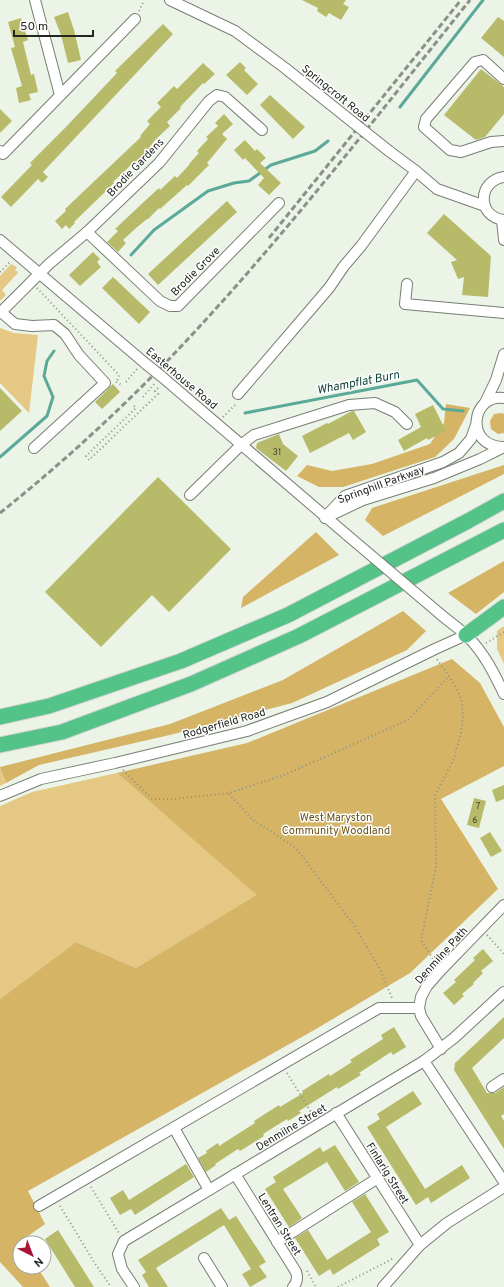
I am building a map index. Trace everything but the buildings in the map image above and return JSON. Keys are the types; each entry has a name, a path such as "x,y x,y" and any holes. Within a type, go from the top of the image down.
{"highway":[{"path":"0,716 49,706 181,661 281,618 504,501"},
{"path":"0,745 62,732 191,684 299,636 504,530"},
{"path":"466,635 504,607"}],"street":[{"path":"35,0 60,95"},
{"name":"Springcroft Road","path":"170,0 235,31 285,68 437,189 485,206"},
{"path":"0,151 3,154 135,19"},
{"path":"504,79 482,60 475,62 426,119 424,126 450,150 461,152 491,142 504,141"},
{"name":"Brodie Gardens","path":"0,313 40,273 87,232 159,163 210,101 217,95 225,96 262,130"},
{"path":"238,394 329,288 416,171"},
{"path":"504,177 492,181 487,186 483,199 485,206 492,216 503,220 504,240"},
{"name":"Brodie Grove","path":"87,232 160,301 170,306 178,306 279,203"},
{"name":"Easterhouse Road","path":"0,240 242,444 325,518 466,635"},
{"path":"407,284 405,304 504,314"},
{"path":"0,313 15,324 32,326 54,325 65,334 79,355 105,383 34,448"},
{"name":"Springhill Parkway","path":"325,518 345,496 443,462 458,453 472,439 478,413 486,403 496,380 504,354"},
{"path":"486,403 493,399 504,398"},
{"path":"190,495 242,444 254,435 349,405 375,403 395,412 407,424"},
{"name":"Springhill Parkway","path":"476,425 478,433 486,442 496,447 504,447"},
{"name":"Springhill Parkway","path":"325,518 363,500 447,472 480,459 504,447"},
{"path":"466,635 478,648 490,666 504,694"},
{"name":"Rodgerfield Road","path":"0,796 41,779 115,763 247,731 326,702 466,635"},
{"name":"Denmilne Path","path":"419,1008 421,997 427,986 504,905"},
{"name":"Denmilne Street","path":"134,1287 122,1269 118,1254 124,1241 424,1061 454,1038 504,992"},
{"path":"40,1206 379,1008 419,1008 421,1016 441,1049"},
{"path":"424,1061 504,1182"},
{"path":"492,1087 504,1079"},
{"name":"Finlarig Street","path":"336,1113 420,1245"},
{"path":"174,1128 209,1190"},
{"name":"Lentran Street","path":"235,1174 296,1272 298,1277 296,1285 293,1287"},
{"path":"277,1242 378,1178"},
{"path":"383,1287 420,1245 447,1223 504,1187"},
{"path":"204,1258 222,1287"}],"path":[{"path":"0,272 18,255"},
{"path":"30,283 37,288 119,375 117,382"},
{"path":"126,382 145,363"},
{"path":"144,397 163,378"},
{"path":"134,406 136,408 86,456 89,460 158,394 155,391 163,378"},
{"path":"478,648 504,632"},
{"path":"431,651 450,676 458,691 462,703 463,717 461,734 454,759 435,795 436,867 421,940 441,970"},
{"path":"115,763 152,799 174,799 229,793 284,775 408,720 450,676"},
{"path":"229,793 252,819 296,848 353,924 380,968 396,1008"},
{"path":"481,928 504,954"},
{"path":"282,1065 318,1124"},
{"path":"96,1196 118,1232"},
{"path":"65,1215 94,1262 112,1287"},
{"path":"338,1287 400,1256"},
{"path":"304,1268 316,1287"}],"shaded area":[{"path":"11,264 17,267 15,270 18,272 2,290 6,295 0,301 0,276"},
{"path":"0,328 14,333 38,335 29,413 0,383"},
{"path":"504,626 504,664 497,649 497,631"},
{"path":"0,767 6,783 0,786"},
{"path":"117,773 258,895 136,968 76,942 0,999 0,806 32,792"}],"green space":[{"path":"446,404 470,408 454,439 435,457 343,487 319,487 297,476 307,465 332,471 372,464 430,444 444,423"},
{"path":"494,414 504,414 504,433 498,434 491,429 490,421"},
{"path":"504,465 504,474 383,536 365,520 372,508"},
{"path":"316,532 339,555 241,608 243,597"},
{"path":"504,561 504,592 476,614 448,593"},
{"path":"403,611 426,631 407,650 292,703 174,734 39,765 6,783 0,767 170,724 283,680"},
{"name":"West Maryston Community Woodland","path":"452,659 480,683 504,727 504,766 441,799 498,889 410,973 316,1029 28,1191 45,1224 29,1235 12,1235 12,1275 42,1275 50,1287 23,1287 0,1262 0,999 76,942 136,968 257,895 117,773 247,743"}],"waterway":[{"path":"400,107 483,0"},
{"path":"131,255 154,230 208,191 234,183 249,181 271,165 315,151 328,141"},
{"path":"0,457 47,416 53,397 44,376 47,361 54,351"},
{"name":"Whampflat Burn","path":"245,413 417,380 443,409 463,411"}],"railway":[{"path":"269,238 461,0"},
{"path":"0,513 109,418 171,357 211,314 287,227 470,0"}]}
